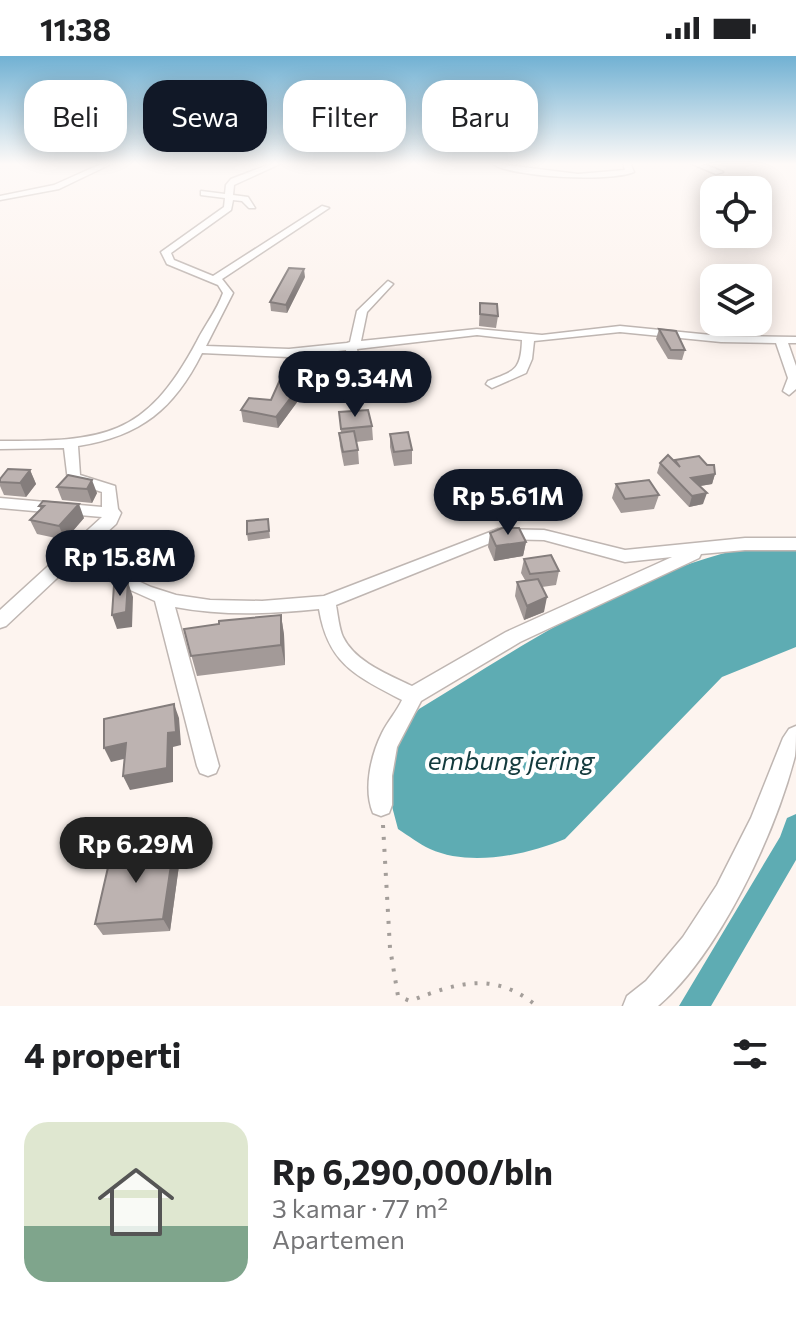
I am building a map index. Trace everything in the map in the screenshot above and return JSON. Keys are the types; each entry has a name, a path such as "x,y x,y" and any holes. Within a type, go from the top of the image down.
{"street":[{"path":"0,445 71,444 116,437 145,418 179,383 228,293 222,283 170,262 165,256 185,235 228,207"},
{"path":"214,280 325,208"},
{"path":"359,393 353,345 362,311 388,284"},
{"path":"199,349 289,353 477,332 528,338 635,329 721,339 796,340"},
{"path":"492,384 524,370 528,362 528,338"},
{"path":"781,340 794,378 789,391"},
{"path":"0,621 107,524 113,513 108,487 73,478 71,444"},
{"path":"0,503 113,513"},
{"path":"71,557 163,597 230,608 326,602 498,534 544,535 625,556 745,544 796,544"},
{"path":"381,805 379,779 386,746 408,714 413,696 513,637 702,550"},
{"path":"163,597 208,766"},
{"path":"326,602 335,642 365,670 413,696"},
{"path":"637,1006 675,967 734,882 764,815 786,749 796,735"}],"path":[{"path":"381,805 389,875 390,948 398,996 410,1001 432,992 472,984 510,987 537,1006"}],"water":[{"name":"embung jering","path":"737,550 796,550 796,647 722,677 565,839 516,854 463,857 430,849 398,829 385,780 401,732 419,709 533,639 612,596 694,562"}],"building":[{"path":"289,268 304,269 286,305 270,302"},
{"path":"480,303 497,304 498,316 480,314"},
{"path":"659,329 676,331 685,350 671,350"},
{"path":"283,373 308,375 276,417 241,410 249,398 271,400"},
{"path":"368,410 372,426 341,429 339,412"},
{"path":"354,431 358,450 343,452 339,433"},
{"path":"408,432 412,450 394,452 390,434"},
{"path":"668,455 680,467 675,460 699,456 707,465 714,465 715,474 691,478 707,493 692,496 660,463"},
{"path":"8,469 30,470 20,483 0,482"},
{"path":"68,475 92,480 87,489 57,487"},
{"path":"649,480 659,495 625,499 616,484"},
{"path":"43,501 79,504 59,526 30,520 44,506 39,506"},
{"path":"268,519 269,531 247,534 247,521"},
{"path":"502,528 519,528 526,542 496,546 490,533"},
{"path":"551,555 559,571 530,574 524,559"},
{"path":"538,579 547,597 527,606 517,582"},
{"path":"128,582 126,612 112,615 114,585"},
{"path":"281,615 281,645 191,656 184,629 219,624 219,621"},
{"path":"174,704 176,732 168,733 167,768 123,776 126,743 104,748 104,719"},
{"path":"174,845 163,919 95,924 112,850"}],"waterway":[{"path":"694,1006 791,843 796,827"}]}
